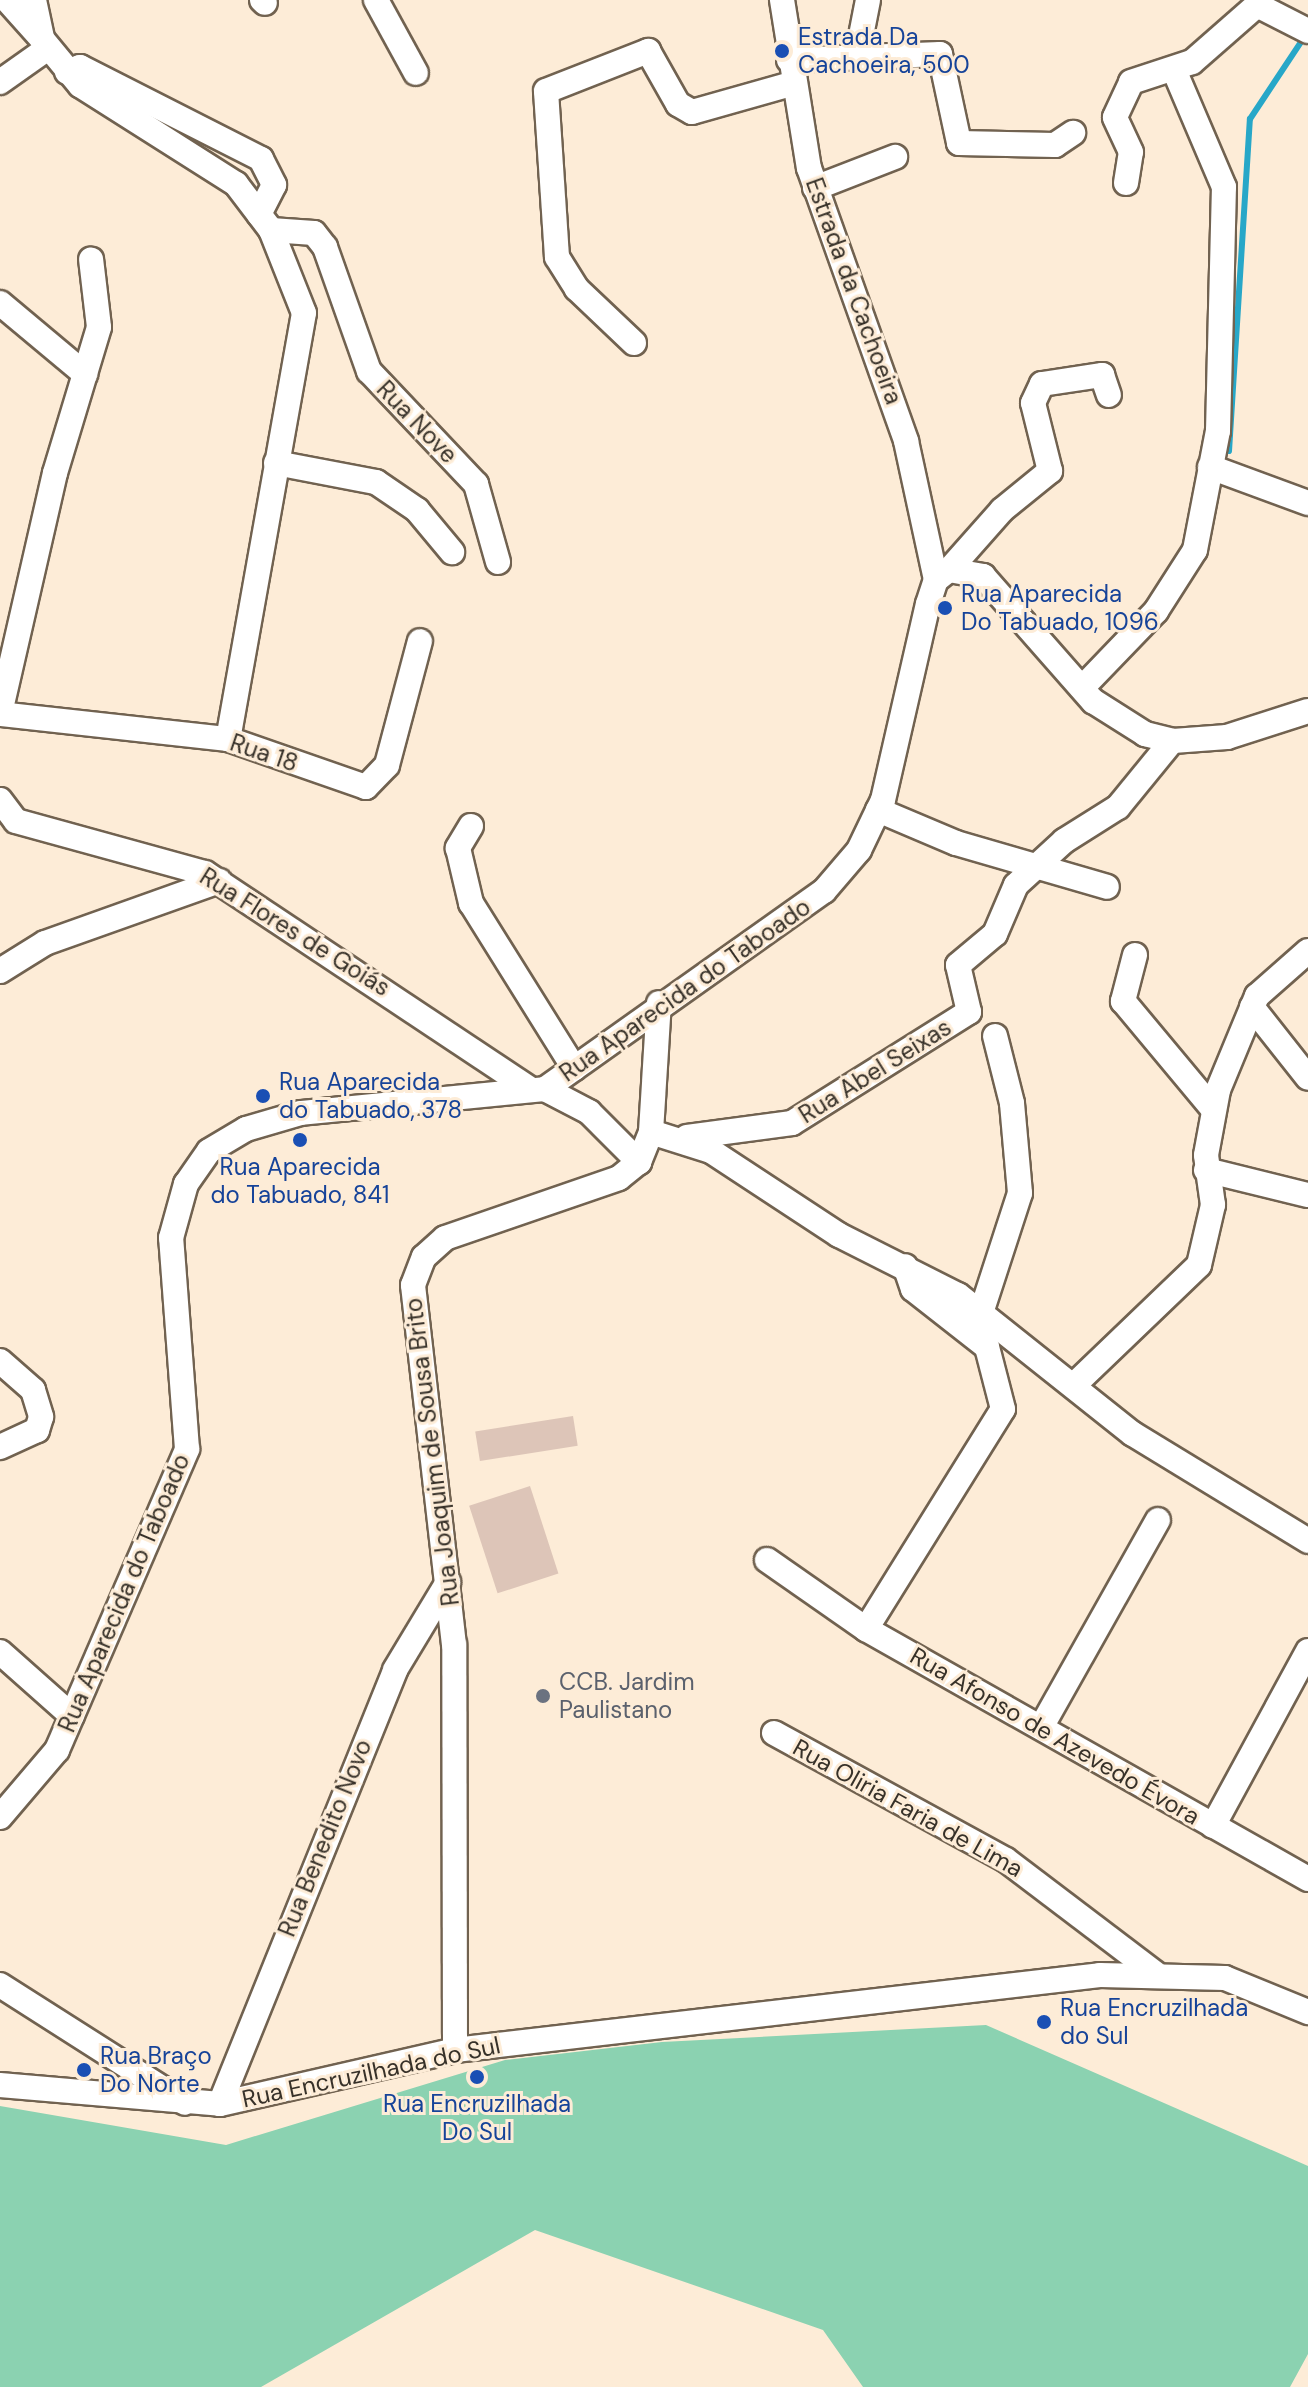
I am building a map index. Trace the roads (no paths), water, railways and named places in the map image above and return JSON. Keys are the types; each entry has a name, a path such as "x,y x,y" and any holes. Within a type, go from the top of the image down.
{"street":[{"path":"7,0 67,72 101,101 203,159 265,222 292,273 305,336 276,463 228,739"},
{"path":"34,0 45,44"},
{"path":"376,0 416,73"},
{"name":"Estrada da Cachoeira","path":"782,0 790,72 815,188 906,441 943,575"},
{"path":"857,56 868,0"},
{"path":"1126,183 1131,152 1116,108 1138,76 1175,72 1217,45 1256,3 1308,31"},
{"path":"0,82 45,44"},
{"path":"634,343 577,289 557,257 546,91 648,51 678,104 692,112 790,72 857,56 941,54 959,143 1055,145 1073,133"},
{"path":"67,72 80,67 261,159 274,185 265,222"},
{"path":"1082,688 1182,575 1198,542 1221,413 1224,187 1175,72"},
{"path":"815,188 895,157"},
{"name":"Rua Nove","path":"265,222 314,233 325,247 369,371 476,484 498,562"},
{"path":"0,714 99,327 91,259"},
{"path":"0,303 85,374"},
{"path":"943,575 1002,510 1050,471 1034,393 1070,375 1108,387"},
{"path":"276,463 376,482 417,510 452,552"},
{"path":"1210,467 1308,503"},
{"path":"943,575 983,576 1082,688 1120,722 1172,741 1227,737 1308,711"},
{"name":"Rua Aparecida do Taboado","path":"0,1817 47,1765 72,1716 187,1449 188,1392 170,1258 177,1207 197,1165 226,1139 301,1113 538,1089 574,1068 659,1003 824,891 859,850 878,810 943,575"},
{"name":"Rua 18","path":"0,714 228,739 354,786 373,784 387,765 420,641"},
{"path":"1034,868 1118,807 1172,741"},
{"name":"Rua Flores de Goiás","path":"0,800 8,826 169,858 219,881 538,1089 589,1112 639,1162"},
{"path":"878,810 1034,868 1107,887"},
{"path":"471,826 458,848 471,903 574,1068"},
{"name":"Rua Abel Seixas","path":"684,1138 792,1123 969,1012 958,965 995,934 1016,885 1034,868"},
{"path":"0,971 45,943 219,881"},
{"path":"1074,1385 1195,1273 1213,1205 1206,1170 1212,1108 1252,1007 1270,980 1308,951"},
{"path":"1135,955 1123,1001 1212,1108"},
{"path":"639,1162 651,1132 659,1003"},
{"path":"1252,1007 1308,1078"},
{"path":"981,1313 1020,1193 1012,1103 995,1036"},
{"path":"651,1132 684,1138 839,1235 905,1266 981,1313 1151,1447 1308,1541"},
{"name":"Rua Joaquim de Sousa Brito","path":"455,2050 458,1824 448,1582 412,1300 417,1269 445,1238 619,1178 639,1162"},
{"path":"1206,1170 1308,1195"},
{"path":"866,1629 1003,1409 987,1347 913,1289 905,1266"},
{"path":"0,1361 33,1390 41,1417 24,1439 0,1447"},
{"path":"1043,1724 1158,1520"},
{"name":"Rua Afonso de Azevedo Évora","path":"767,1560 866,1629 1043,1724 1308,1879"},
{"name":"Rua Benedito Novo","path":"220,2104 389,1684 448,1582"},
{"path":"1213,1826 1308,1651"},
{"path":"0,1652 72,1716"},
{"name":"Rua Oliria Faria de Lima","path":"774,1733 1006,1860 1155,1973"},
{"name":"Rua Encruzilhada do Sul","path":"0,2085 187,2105 220,2104 455,2050 1155,1973 1225,1978 1308,2012"},
{"path":"0,1985 187,2105"}],"waterway":[{"path":"1229,451 1250,119 1305,36"}],"place":[{"name":"Estrada Da Cachoeira, 500","path":"782,51"},
{"name":"Rua Aparecida Do Tabuado, 1096","path":"945,608"},
{"name":"Rua Aparecida do Tabuado, 378","path":"263,1096"},
{"name":"Rua Aparecida do Tabuado, 841","path":"300,1140"},
{"name":"CCB. Jardim Paulistano","path":"543,1696"},
{"name":"Rua Encruzilhada do Sul","path":"1044,2022"},
{"name":"Rua Braço Do Norte","path":"84,2070"},
{"name":"Rua Encruzilhada Do Sul","path":"477,2077"}]}
